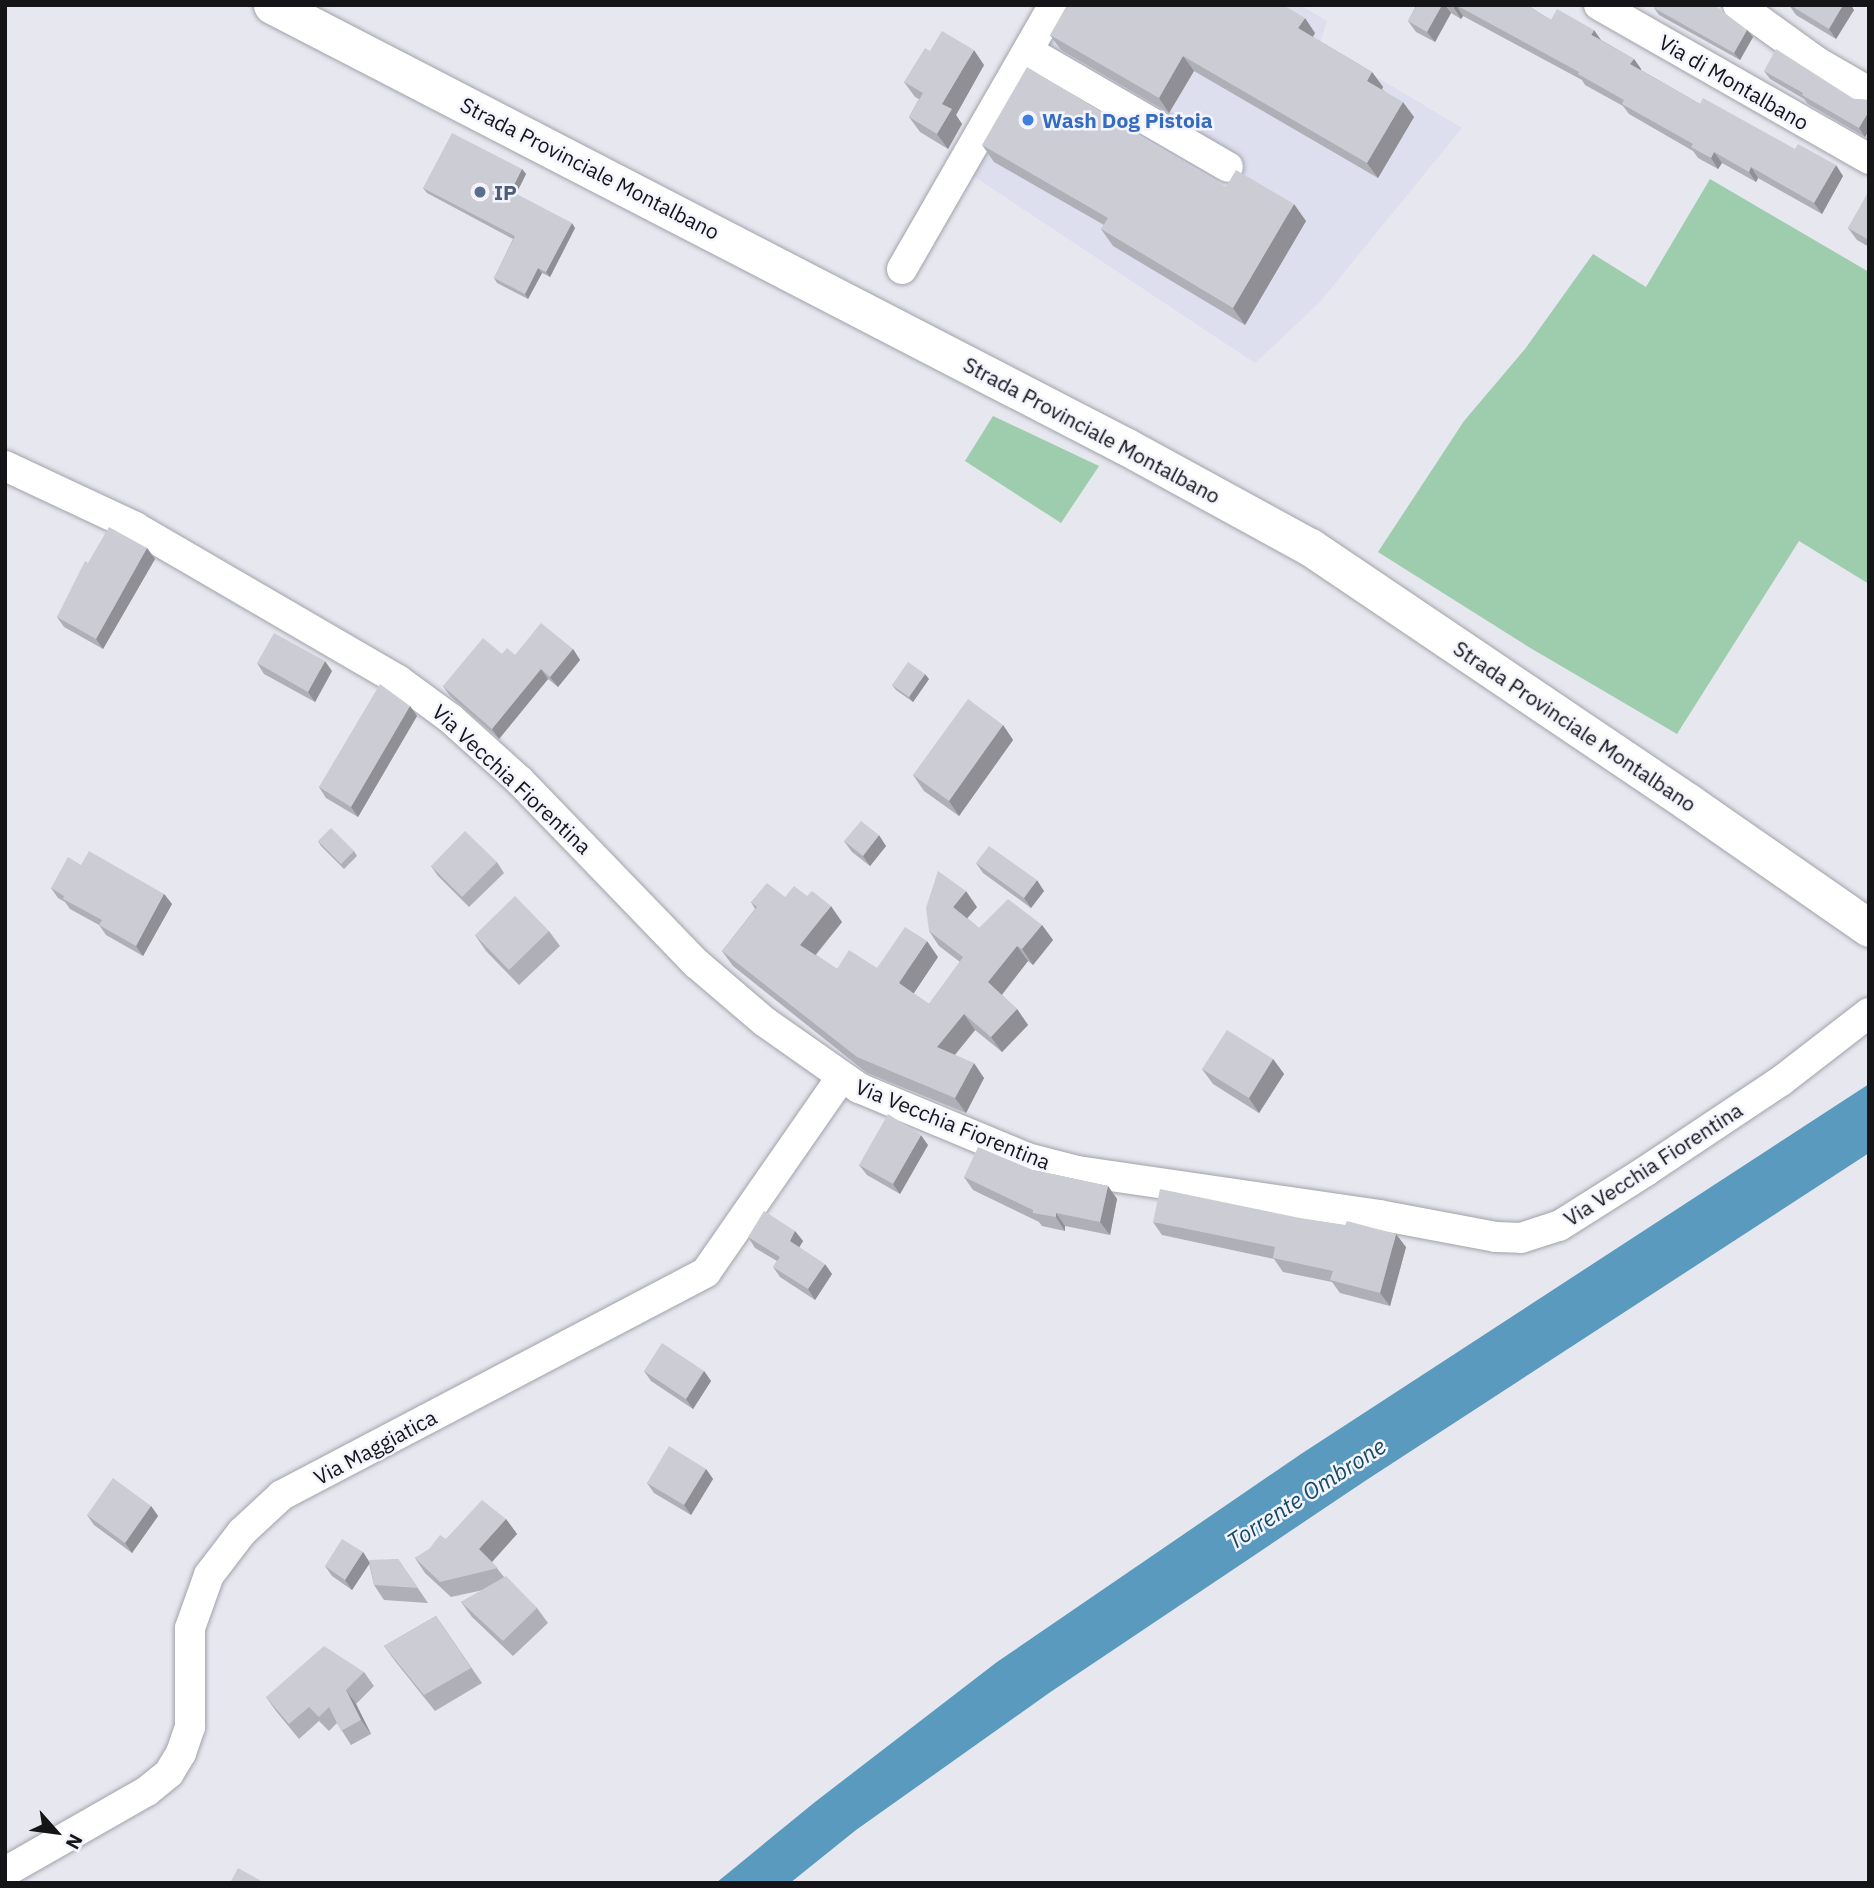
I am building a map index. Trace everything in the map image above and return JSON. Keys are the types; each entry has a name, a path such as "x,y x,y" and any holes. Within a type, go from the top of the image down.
{"main road":[{"name":"Strada Provinciale Montalbano","path":"272,5 1127,447 1310,547 1688,802 1869,929"}],"street":[{"path":"902,270 1055,5"},
{"name":"Via di Montalbano","path":"1599,5 1869,159"},
{"path":"1738,5 1788,43 1869,92"},
{"path":"1028,51 1228,167"},
{"name":"Via Vecchia Fiorentina","path":"5,466 147,534 371,663 427,700 520,781 711,977 765,1023 841,1078 886,1100 1027,1158 1077,1171 1378,1216 1496,1237 1521,1238 1559,1226 1646,1171 1781,1080 1869,1013"},
{"name":"Via Maggiatica","path":"5,1872 147,1791 169,1773 181,1753 190,1727 190,1628 209,1575 242,1532 282,1495 706,1272 841,1078"}],"shaded area":[{"path":"1044,5 1300,5 1327,21 1320,43 1462,128 1319,303 1255,363 954,163"}],"green space":[{"path":"1710,179 1869,272 1869,584 1799,541 1677,734 1527,646 1378,552 1464,421 1525,349 1593,254 1646,287"},
{"path":"993,416 1099,466 1061,523 965,461"}],"water":[{"name":"Torrente Ombrone","path":"1869,1084 1869,1153 1365,1481 1049,1693 856,1830 790,1883 716,1883 815,1802 997,1662 1301,1454"}],"building":[{"path":"1067,5 1283,5 1305,18 1298,28 1372,72 1367,81 1403,102 1367,163 1183,56 1159,98 1050,35"},
{"path":"1417,5 1442,5 1427,32 1408,21"},
{"path":"1456,5 1527,5 1551,20 1557,9 1594,30 1591,35 1634,59 1630,64 1700,104 1703,98 1795,149 1798,144 1836,165 1814,203 1751,167 1749,172 1714,152 1711,158 1691,147 1693,144 1622,104 1624,100 1578,74 1579,72"},
{"path":"1655,5 1714,5 1747,30 1734,53 1654,8"},
{"path":"1790,5 1843,5 1829,29"},
{"path":"942,31 974,50 942,104 952,109 937,134 909,117 923,93 904,82 925,48 930,51"},
{"path":"1776,49 1854,99 1869,100 1869,111 1859,128 1764,71"},
{"path":"1027,67 1226,187 1236,170 1294,204 1233,308 1101,229 1108,218 982,145"},
{"path":"452,133 522,169 511,191 572,223 546,272 538,268 525,294 494,278 515,236 423,188"},
{"path":"1867,194 1869,195 1869,240 1848,228"},
{"path":"109,527 147,548 96,639 57,617 85,561 88,563"},
{"path":"541,623 573,649 550,677 541,669 492,729 443,686 483,638 502,654 507,648 515,655"},
{"path":"274,633 325,661 308,692 257,663"},
{"path":"908,662 925,674 909,697 892,685"},
{"path":"380,684 410,706 351,807 319,787"},
{"path":"968,699 1003,725 949,801 913,775"},
{"path":"861,821 879,835 863,856 844,841"},
{"path":"331,828 354,851 341,864 318,841"},
{"path":"465,831 497,862 462,897 431,866"},
{"path":"989,846 1037,880 1024,898 976,863"},
{"path":"89,851 164,894 136,946 99,925 102,920 63,899 64,896 51,888 68,857 81,865"},
{"path":"938,871 966,891 953,907 979,928 1008,899 1042,925 1022,949 1017,946 988,982 1017,1009 991,1037 964,1014 937,1047 974,1063 955,1098 857,1057 722,951 757,907 751,902 767,883 785,897 794,886 807,896 812,891 831,906 800,945 837,969 849,950 877,968 905,927 927,941 899,983 929,1004 963,957 929,931 926,908"},
{"path":"515,896 549,931 509,970 475,935"},
{"path":"1227,1030 1273,1059 1249,1098 1202,1069"},
{"path":"888,1114 921,1135 893,1184 859,1165"},
{"path":"978,1147 1033,1170 1108,1186 1100,1222 1056,1213 1056,1217 1033,1213 1033,1210 964,1177"},
{"path":"1160,1189 1300,1218 1345,1225 1347,1221 1396,1234 1380,1293 1330,1280 1333,1271 1273,1258 1275,1247 1153,1222"},
{"path":"764,1211 795,1231 790,1241 825,1264 808,1289 773,1267 780,1257 748,1237"},
{"path":"662,1343 704,1371 686,1399 644,1371"},
{"path":"669,1446 706,1469 684,1505 647,1483"},
{"path":"113,1478 151,1506 125,1543 87,1515"},
{"path":"482,1500 506,1519 479,1549 498,1568 440,1582 415,1558 429,1549 440,1535 446,1539"},
{"path":"342,1539 363,1552 345,1580 325,1566"},
{"path":"398,1559 418,1588 374,1585 369,1560"},
{"path":"506,1576 537,1608 503,1641 461,1602"},
{"path":"436,1616 471,1668 424,1695 384,1646"},
{"path":"324,1646 364,1672 346,1690 361,1720 341,1731 329,1707 319,1717 309,1707 289,1724 266,1697"},
{"path":"238,1868 265,1883 230,1883"}],"place":[{"name":"Wash Dog Pistoia","path":"1028,120"},
{"name":"IP","path":"480,192"}]}
